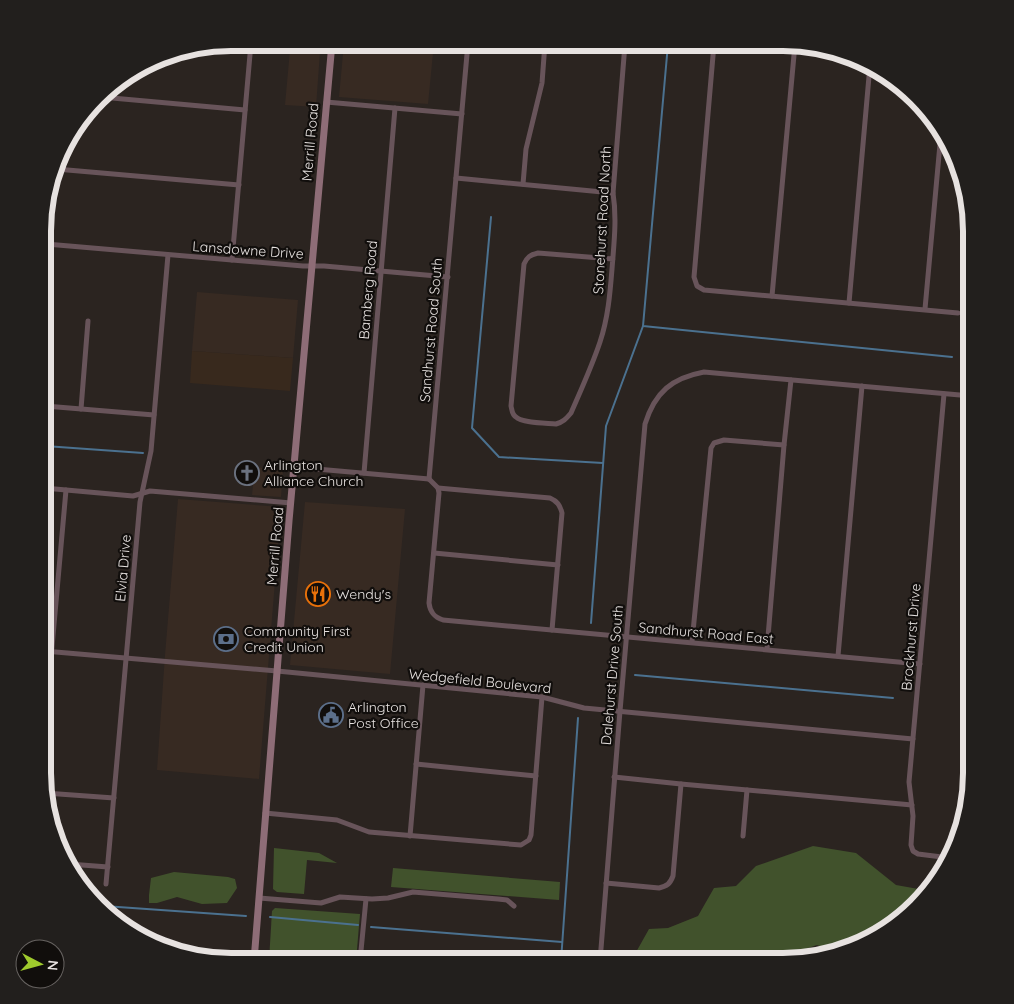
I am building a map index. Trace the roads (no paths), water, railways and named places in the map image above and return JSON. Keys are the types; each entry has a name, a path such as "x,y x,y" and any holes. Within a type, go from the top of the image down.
{"main road":[{"name":"Merrill Road","path":"255,953 294,467 331,51"}],"street":[{"path":"232,260 250,51"},
{"name":"Sandhurst Road South","path":"429,479 467,51"},
{"path":"523,184 526,149 542,83 545,51"},
{"name":"Stonehurst Road North","path":"613,259 538,253 527,258 524,264 511,406 513,414 521,420 556,424 566,420 571,413 600,342 609,308 616,225 613,192 624,51"},
{"path":"713,51 694,277 697,286 704,290 958,313"},
{"path":"772,296 794,52"},
{"path":"848,303 869,73"},
{"path":"111,98 245,110"},
{"path":"326,102 462,114"},
{"name":"Bamberg Road","path":"364,474 395,108"},
{"path":"925,310 940,143"},
{"path":"63,170 238,185"},
{"path":"456,178 613,192"},
{"name":"Lansdowne Drive","path":"51,244 448,277"},
{"name":"Elvia Drive","path":"106,884 140,502 151,451 168,255"},
{"path":"81,409 88,320"},
{"name":"Dalehurst Drive South","path":"601,953 645,424 654,402 668,386 679,379 690,374 704,372 963,395"},
{"path":"767,649 791,380"},
{"path":"838,656 862,386"},
{"name":"Brockhurst Drive","path":"942,857 918,854 913,851 911,845 913,816 910,782 944,394"},
{"path":"51,406 154,415"},
{"path":"692,642 711,448 714,443 724,440 784,445"},
{"path":"294,467 429,479 438,488 439,492 434,553 558,565"},
{"path":"438,488 550,498 559,504 562,513 552,630"},
{"path":"51,489 133,496 150,491 291,503"},
{"path":"51,663 66,490"},
{"name":"Sandhurst Road East","path":"434,553 429,603 433,614 443,620 920,664"},
{"name":"Wedgefield Boulevard","path":"52,652 277,671 542,697 573,706 913,739"},
{"path":"410,836 423,686"},
{"path":"265,813 337,820 369,832 516,846 526,843 531,834 542,697"},
{"path":"416,764 536,776"},
{"path":"614,777 912,805"},
{"path":"606,882 659,888 671,882 681,784"},
{"path":"743,836 747,790"},
{"path":"53,794 114,798"},
{"path":"76,865 108,867"},
{"path":"259,898 315,903 330,901 340,897 388,898 413,892 507,900 514,906"},
{"path":"361,953 366,899"}],"waterway":[{"path":"667,51 643,326 952,357"},
{"path":"491,217 472,428 499,457 603,463"},
{"path":"591,623 606,426 643,326"},
{"path":"51,446 143,453"},
{"path":"635,675 893,698"},
{"path":"562,953 578,718"},
{"path":"111,907 246,916"},
{"path":"270,917 358,925"},
{"path":"371,927 562,942"}],"place":[{"name":"Arlington Alliance Church","path":"247,473"},
{"name":"Wendy's","path":"318,594"},
{"name":"Community First Credit Union","path":"226,639"},
{"name":"Arlington Post Office","path":"331,715"}]}
